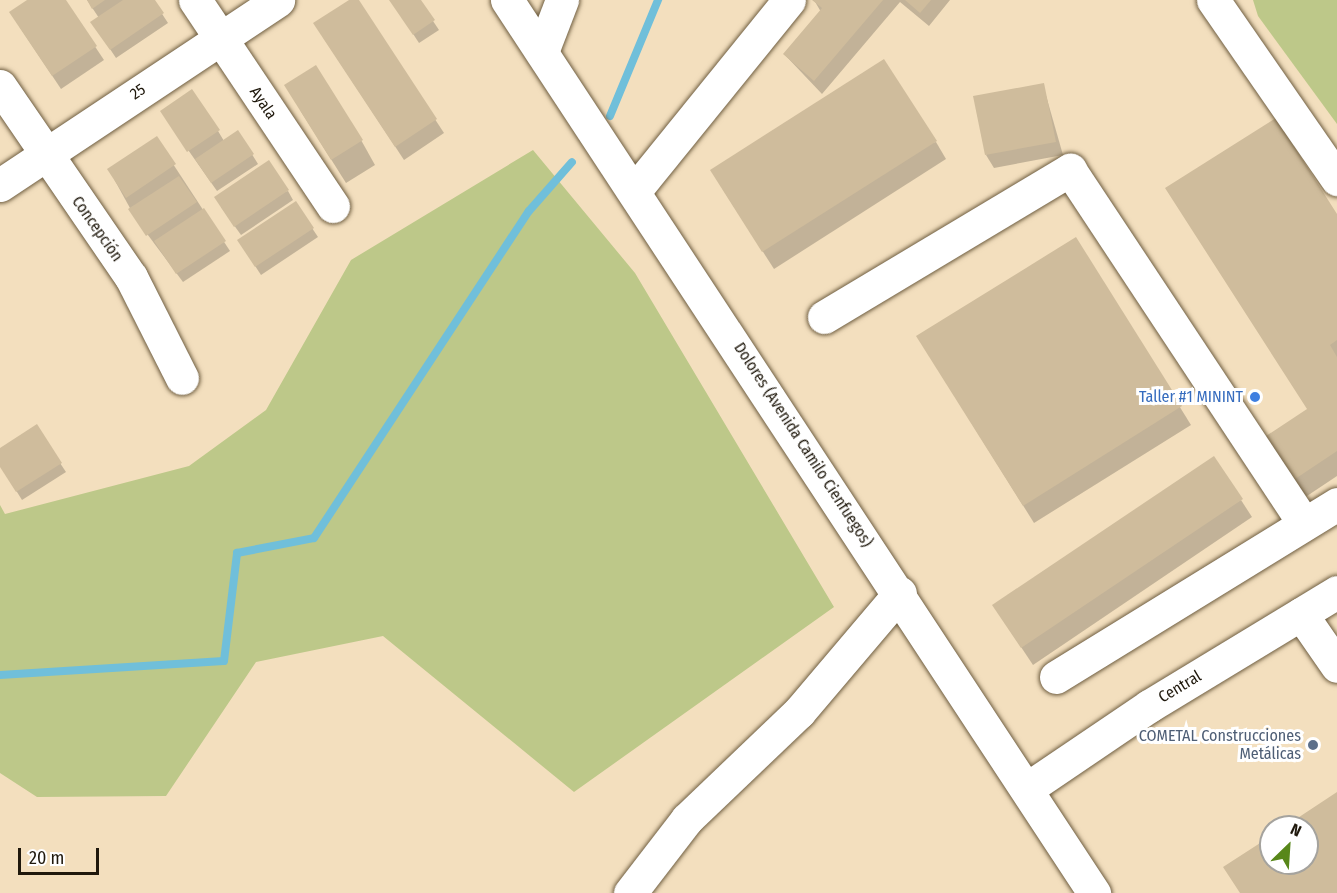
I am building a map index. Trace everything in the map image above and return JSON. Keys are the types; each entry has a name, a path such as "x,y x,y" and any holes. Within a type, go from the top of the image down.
{"street":[{"name":"Ayala","path":"195,0 333,206"},
{"name":"25","path":"0,185 219,37 278,0"},
{"name":"Dolores (Avenida Camilo Cienfuegos)","path":"507,0 636,189 1094,893"},
{"path":"542,52 562,0"},
{"path":"636,189 789,0"},
{"path":"1213,0 1337,179"},
{"name":"Concepción","path":"0,86 45,155 131,277 182,378"},
{"path":"824,317 1070,170 1304,524"},
{"path":"1056,677 1337,504"},
{"name":"Central","path":"1028,789 1149,706 1337,592"},
{"path":"630,893 687,819 800,712 900,593"},
{"path":"1301,614 1337,666"}],"green space":[{"path":"1253,0 1337,0 1337,124 1258,16"},
{"path":"533,150 635,273 834,607 574,792 383,636 256,662 166,796 37,797 0,773 0,505 5,514 189,466 266,410 351,260"}],"building":[{"path":"27,0 66,0 97,46 52,76 9,12"},
{"path":"87,0 105,0 92,9"},
{"path":"123,0 155,0 164,13 110,50 90,22"},
{"path":"349,0 359,0 437,119 395,147 313,23"},
{"path":"389,0 421,0 435,20 413,35"},
{"path":"812,0 883,0 814,81 783,54 822,8"},
{"path":"905,0 931,0 920,13"},
{"path":"884,59 937,141 762,252 710,170"},
{"path":"316,65 363,140 331,160 284,85"},
{"path":"1044,83 1056,142 985,155 973,96"},
{"path":"192,89 220,130 187,152 160,111"},
{"path":"1276,118 1337,214 1337,340 1330,345 1337,357 1337,451 1292,481 1263,438 1307,409 1165,188"},
{"path":"238,130 254,154 211,183 195,159"},
{"path":"157,136 176,164 126,198 107,169"},
{"path":"269,160 289,190 234,227 214,197"},
{"path":"179,176 197,202 146,236 128,209"},
{"path":"296,201 314,228 255,267 237,240"},
{"path":"204,208 226,241 176,274 154,241"},
{"path":"1076,237 1182,406 1023,506 916,336"},
{"path":"37,424 62,463 16,492 0,467 0,448"},
{"path":"1214,456 1243,499 1021,648 992,605"},
{"path":"1337,792 1337,893 1240,893 1223,867 1259,844 1259,875 1319,875 1319,815 1302,815"}],"waterway":[{"path":"610,116 658,0"},
{"path":"0,675 224,661 237,553 314,538 529,211 572,162"}],"place":[{"name":"Taller #1 MININT","path":"1255,397"},
{"name":"COMETAL Construcciones Metálicas","path":"1313,745"}]}
